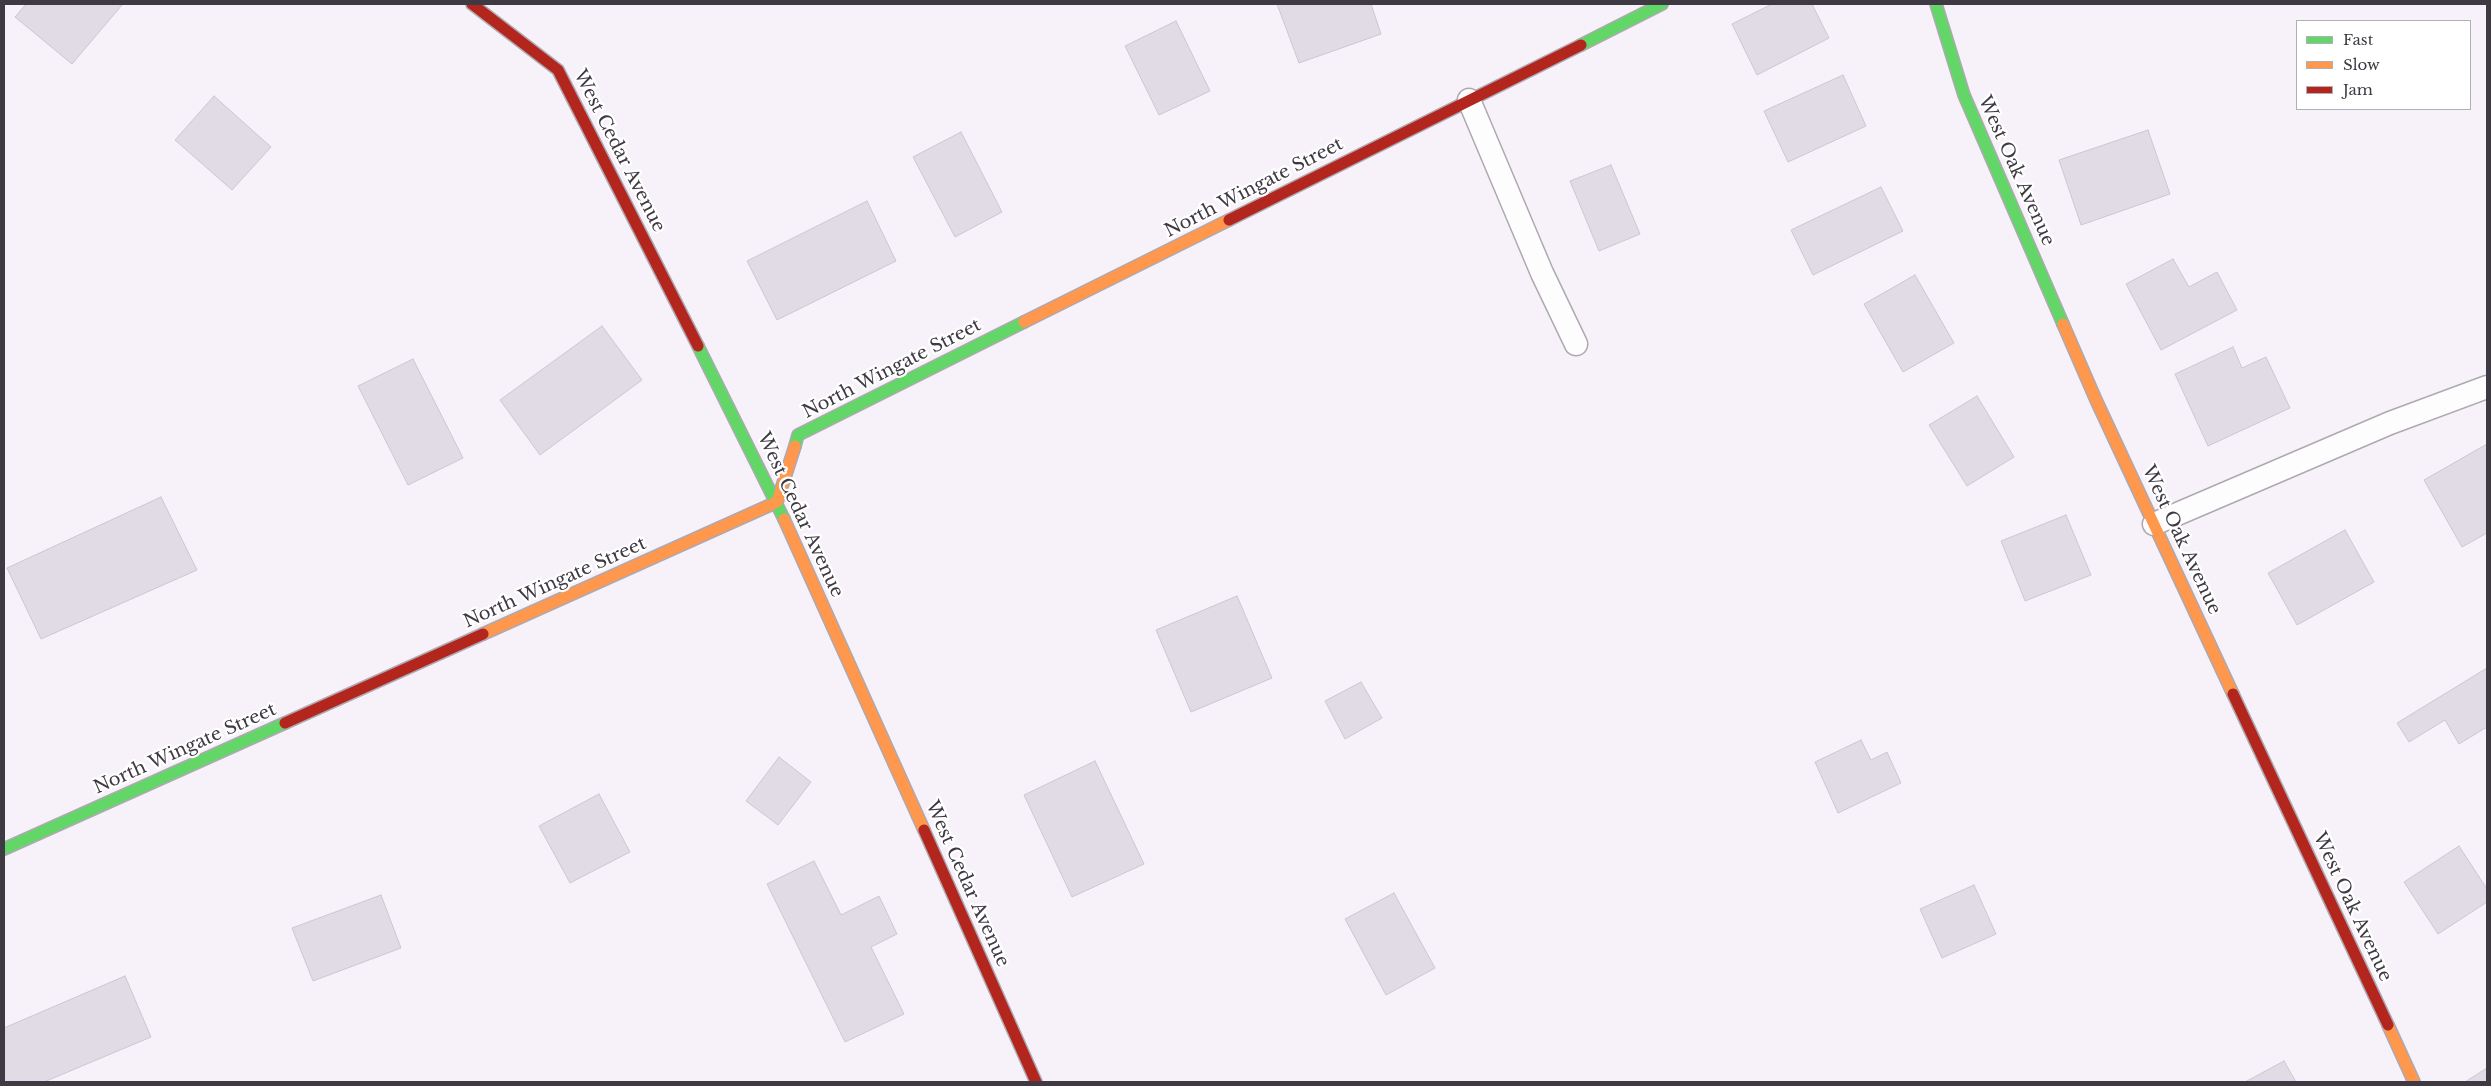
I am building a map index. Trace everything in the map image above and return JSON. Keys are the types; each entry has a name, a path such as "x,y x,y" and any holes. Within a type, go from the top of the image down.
{"street":[{"name":"West Cedar Avenue","path":"472,4 558,70 777,502 1036,1082"},
{"name":"North Wingate Street","path":"4,849 777,502 798,435 1662,4"},
{"name":"West Oak Avenue","path":"1936,4 1964,95 2096,400 2414,1082"}],"lane":[{"path":"1469,100 1542,273 1576,344"},
{"path":"2154,524 2390,423 2487,387"}],"building":[{"path":"26,4 122,5 72,64 15,17"},
{"path":"1277,4 1371,4 1381,34 1299,63"},
{"path":"1772,4 1812,4 1829,38 1757,75 1732,24"},
{"path":"1176,21 1210,91 1159,115 1125,46"},
{"path":"1843,75 1866,126 1788,162 1764,111"},
{"path":"214,96 271,147 232,190 175,140"},
{"path":"2148,130 2170,194 2081,225 2059,160"},
{"path":"961,132 1002,212 955,237 913,157"},
{"path":"1611,165 1640,234 1599,251 1570,181"},
{"path":"1881,187 1903,231 1813,275 1791,230"},
{"path":"867,201 896,261 777,320 747,261"},
{"path":"2173,259 2189,287 2217,272 2237,310 2161,350 2126,284"},
{"path":"1915,275 1954,343 1903,372 1864,304"},
{"path":"602,326 642,380 540,455 500,400"},
{"path":"2233,347 2242,368 2266,357 2290,408 2208,446 2175,374"},
{"path":"413,359 463,458 408,485 358,386"},
{"path":"1977,396 2014,457 1967,486 1929,425"},
{"path":"2487,444 2487,533 2462,547 2424,480"},
{"path":"161,497 197,570 41,639 7,568"},
{"path":"2066,515 2091,575 2025,601 2001,541"},
{"path":"2345,530 2374,582 2297,625 2268,573"},
{"path":"1237,596 1272,678 1191,712 1156,630"},
{"path":"2487,668 2487,727 2459,744 2445,720 2409,742 2397,723"},
{"path":"1361,682 1382,718 1345,739 1325,701"},
{"path":"1861,740 1871,760 1887,752 1901,783 1838,813 1815,762"},
{"path":"779,757 811,782 778,825 746,801"},
{"path":"1095,761 1144,864 1072,897 1024,795"},
{"path":"599,794 630,852 570,883 539,826"},
{"path":"2459,846 2487,889 2487,902 2438,934 2404,882"},
{"path":"814,861 841,915 879,896 897,934 871,947 904,1014 845,1042 767,884"},
{"path":"1974,885 1996,934 1942,958 1920,909"},
{"path":"1394,893 1435,968 1386,995 1345,919"},
{"path":"381,895 401,948 313,981 292,928"},
{"path":"125,976 151,1037 44,1082 4,1082 4,1028"},
{"path":"2284,1061 2296,1082 2245,1082"},
{"path":"2487,1068 2487,1082 2465,1082"}],"traffic: fast":[{"path":"1581,45 1662,4"},
{"path":"1936,4 1964,95 2063,324"},
{"path":"795,446 798,435 1024,322"},
{"path":"698,346 784,519"},
{"path":"4,849 285,723"}],"traffic: slow":[{"path":"1024,322 1229,220"},
{"path":"2063,324 2096,400 2233,694"},
{"path":"483,634 777,502 795,446"},
{"path":"784,519 924,830"},
{"path":"2388,1025 2414,1082"}],"traffic: jam":[{"path":"472,4 558,70 698,346"},
{"path":"1229,220 1581,45"},
{"path":"285,723 483,634"},
{"path":"2233,694 2388,1025"},
{"path":"924,830 1036,1082"}]}
